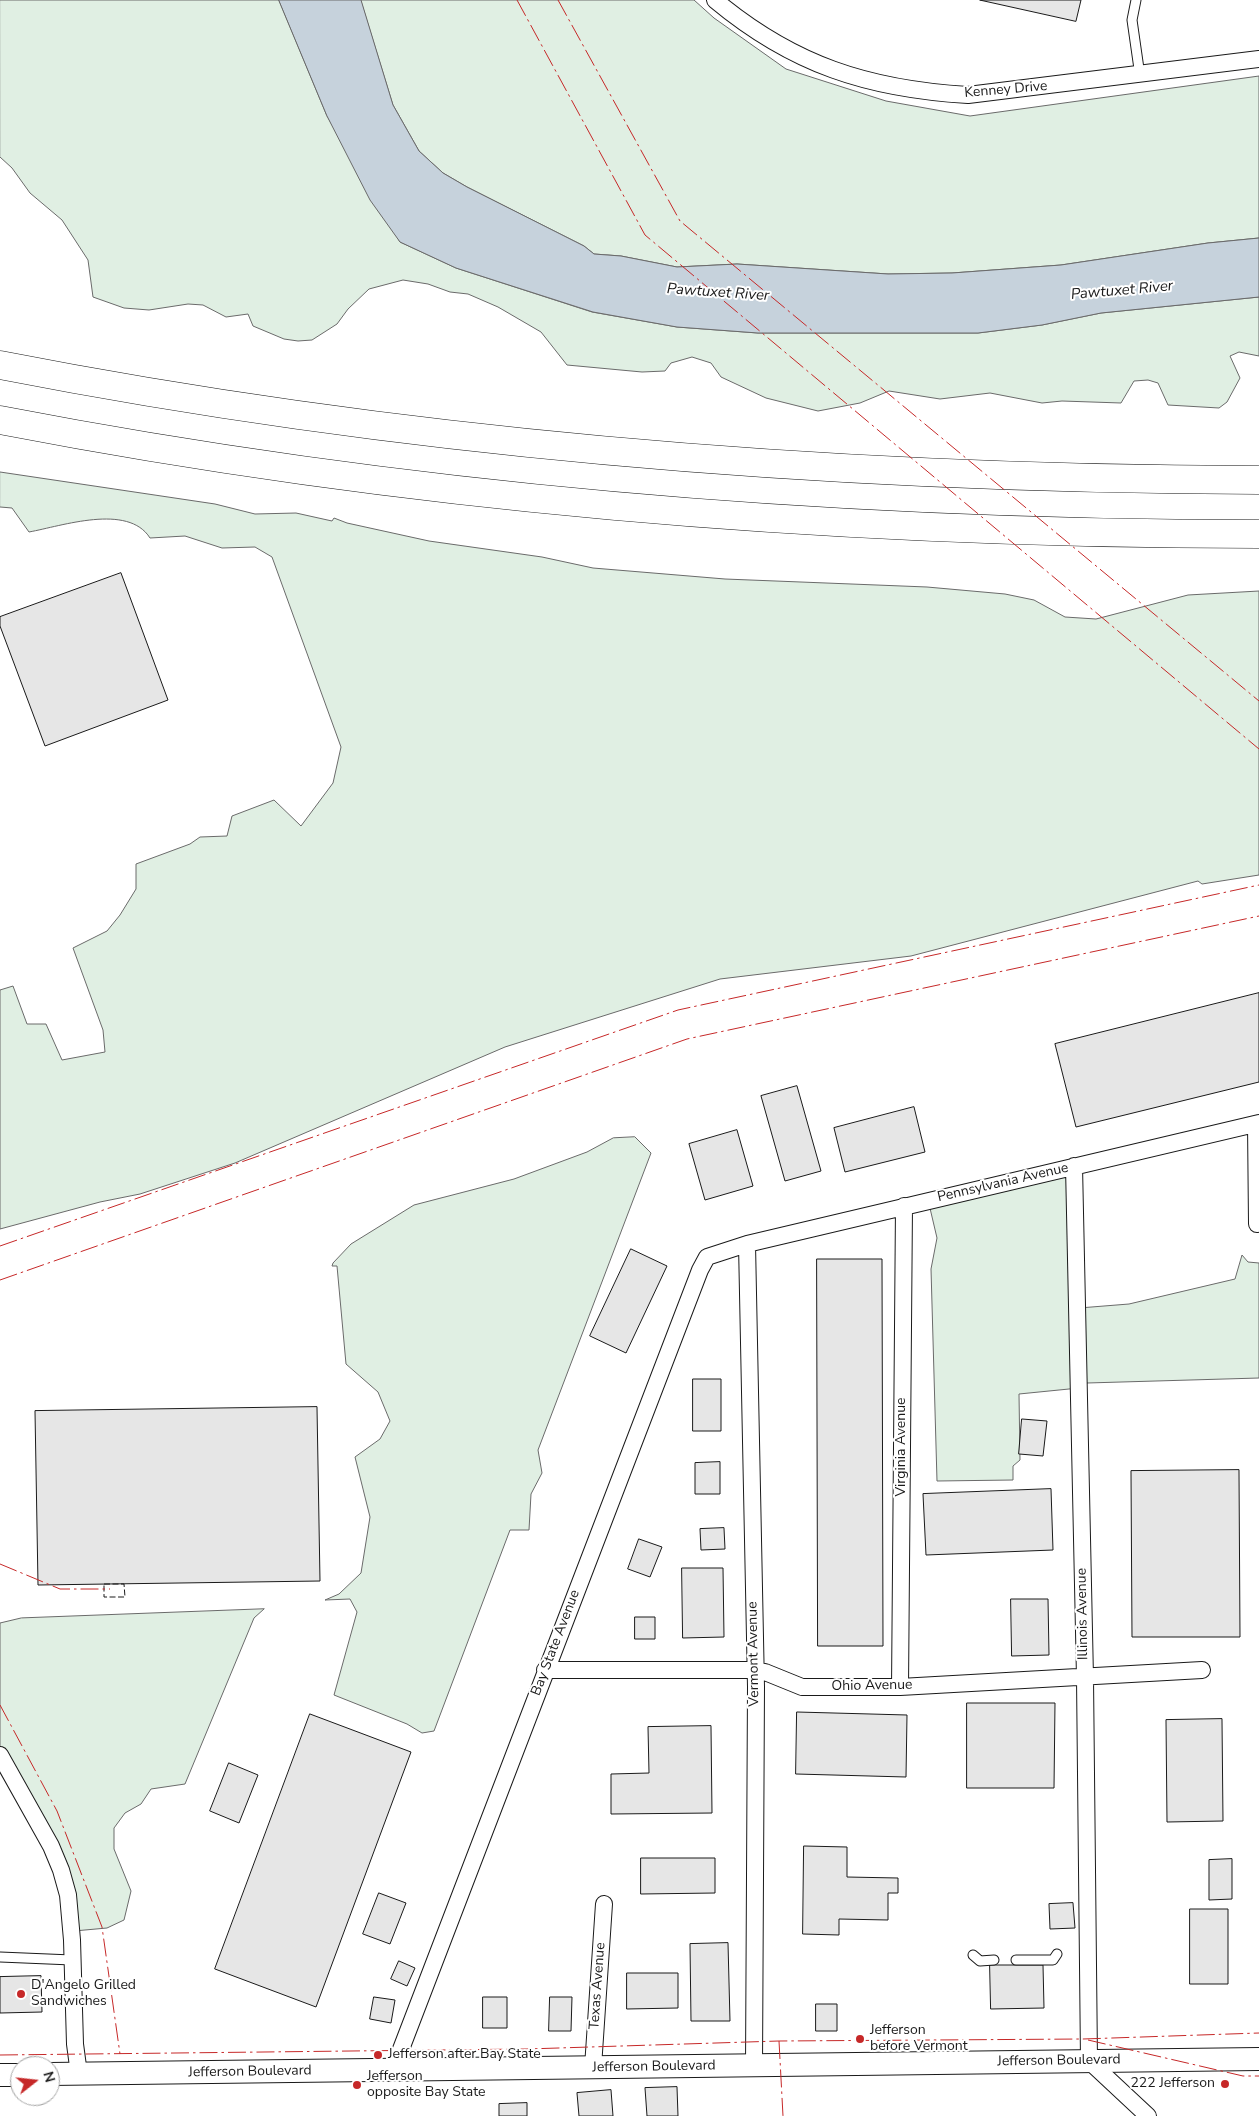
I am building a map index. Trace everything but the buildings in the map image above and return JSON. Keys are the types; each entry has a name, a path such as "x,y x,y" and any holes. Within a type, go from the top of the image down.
{"highway":[{"path":"0,365 141,390 280,411 403,428 599,449 930,472 1072,478 1259,480"},
{"path":"0,420 149,446 349,476 613,506 874,525 1078,532 1259,534"}],"main road":[{"name":"Jefferson Boulevard","path":"60,2074 1259,2059"}],"street":[{"name":"Kenney Drive","path":"715,0 767,38 806,60 848,76 887,86 927,93 968,95 1140,76 1259,59"},
{"name":"Pennsylvania Avenue","path":"747,1244 1257,1124"},
{"path":"1256,1224 1257,1124"},
{"name":"Illinois Avenue","path":"1074,1166 1085,1678 1089,2061"},
{"name":"Virginia Avenue","path":"900,1687 904,1206"},
{"name":"Vermont Avenue","path":"747,1244 754,1670 754,2065"},
{"name":"Bay State Avenue","path":"393,2070 700,1270 707,1257 712,1254 747,1244"},
{"name":"Ohio Avenue","path":"546,1670 754,1670 765,1672 802,1687 900,1687 1202,1670"},
{"path":"0,1755 51,1846 61,1870 69,1909 73,2010 79,2074"},
{"name":"Texas Avenue","path":"593,2067 604,1904"},
{"path":"1089,2061 1148,2116"}],"lane":[{"path":"1136,0 1132,20 1140,76"},
{"path":"1016,1960 1053,1960 1058,1954"},
{"path":"973,1955 980,1961 994,1960"},
{"path":"0,1957 72,1960"}],"green space":[{"path":"0,0 279,0 327,116 400,242 456,268 592,312 677,327 758,333 978,333 1042,325 1101,313 1259,297 1259,356 1239,352 1230,356 1240,378 1227,402 1219,408 1168,405 1158,383 1148,380 1134,381 1121,403 1062,401 1042,403 990,393 940,399 889,391 860,403 818,411 766,398 721,377 711,363 692,357 671,363 665,371 642,372 567,365 541,332 498,307 468,294 450,292 428,284 403,280 369,289 348,309 337,324 312,340 284,339 253,326 248,314 226,317 203,305 188,304 149,310 124,308 93,297 88,260 62,220 30,193 12,168 0,157"},
{"path":"361,0 694,0 714,18 786,69 886,101 970,116 1259,76 1259,238 1208,243 1061,265 952,273 888,274 737,264 677,267 621,256 594,254 584,246 443,173 419,151 393,105"},
{"path":"0,472 215,504 255,514 296,513 332,521 334,518 347,523 429,541 542,557 593,568 725,579 927,587 1005,594 1034,600 1065,617 1096,619 1188,595 1259,591 1259,875 1202,884 1198,881 911,956 720,979 505,1047 235,1163 140,1194 100,1202 0,1229 0,990 13,986 27,1024 46,1024 62,1060 105,1052 103,1030 73,948 107,931 120,915 136,889 136,864 190,844 200,837 227,836 232,816 274,800 301,826 333,783 341,747 272,557 255,547 222,548 185,536 150,538 140,527 126,521 111,519 76,522 29,532 12,508 0,507"},
{"path":"635,1137 651,1153 538,1450 542,1473 531,1494 529,1530 510,1530 434,1731 422,1733 407,1724 334,1695 357,1612 350,1599 325,1600 339,1594 361,1573 370,1517 355,1457 380,1439 390,1421 378,1392 346,1364 337,1266 332,1266 333,1263 351,1244 414,1205 514,1179 587,1152 613,1138"},
{"path":"1071,1169 1079,1308 1129,1304 1235,1279 1242,1255 1248,1262 1259,1263 1259,1378 1087,1383 1079,1388 1019,1394 1020,1460 1013,1466 1013,1480 937,1481 931,1269 937,1238 929,1204"},
{"path":"264,1609 254,1618 185,1784 151,1789 141,1804 125,1813 114,1828 114,1849 131,1891 124,1920 107,1928 74,1931 70,1894 0,1748 0,1623 21,1618"}],"water":[{"name":"Pawtuxet River","path":"279,0 361,0 393,105 419,151 443,173 584,246 594,254 621,256 677,267 737,264 888,274 952,273 1061,265 1208,243 1259,238 1259,297 1101,313 1042,325 978,333 758,333 677,327 593,312 456,268 400,242 370,200 327,116"}],"fence":[{"path":"104,1584 124,1584 125,1597 104,1597 104,1584"}],"power":[{"path":"517,0 645,235 1259,749"},
{"path":"558,0 680,221 1259,701"},
{"path":"0,1246 678,1010 1259,885"},
{"path":"0,1280 687,1039 1259,916"},
{"path":"0,1564 60,1589 110,1589"},
{"path":"0,1705 57,1811 102,1927 120,2054"},
{"path":"0,2055 527,2049 779,2041 1083,2039 1259,2033"},
{"path":"1088,2040 1243,2076 1259,2076"},
{"path":"779,2041 783,2116"}],"place":[{"name":"D'Angelo Grilled Sandwiches","path":"21,1994"},
{"name":"Jefferson before Vermont","path":"860,2039"},
{"name":"Jefferson after Bay State","path":"378,2055"},
{"name":"222 Jefferson","path":"1225,2084"},
{"name":"Jefferson opposite Bay State","path":"357,2085"}]}
